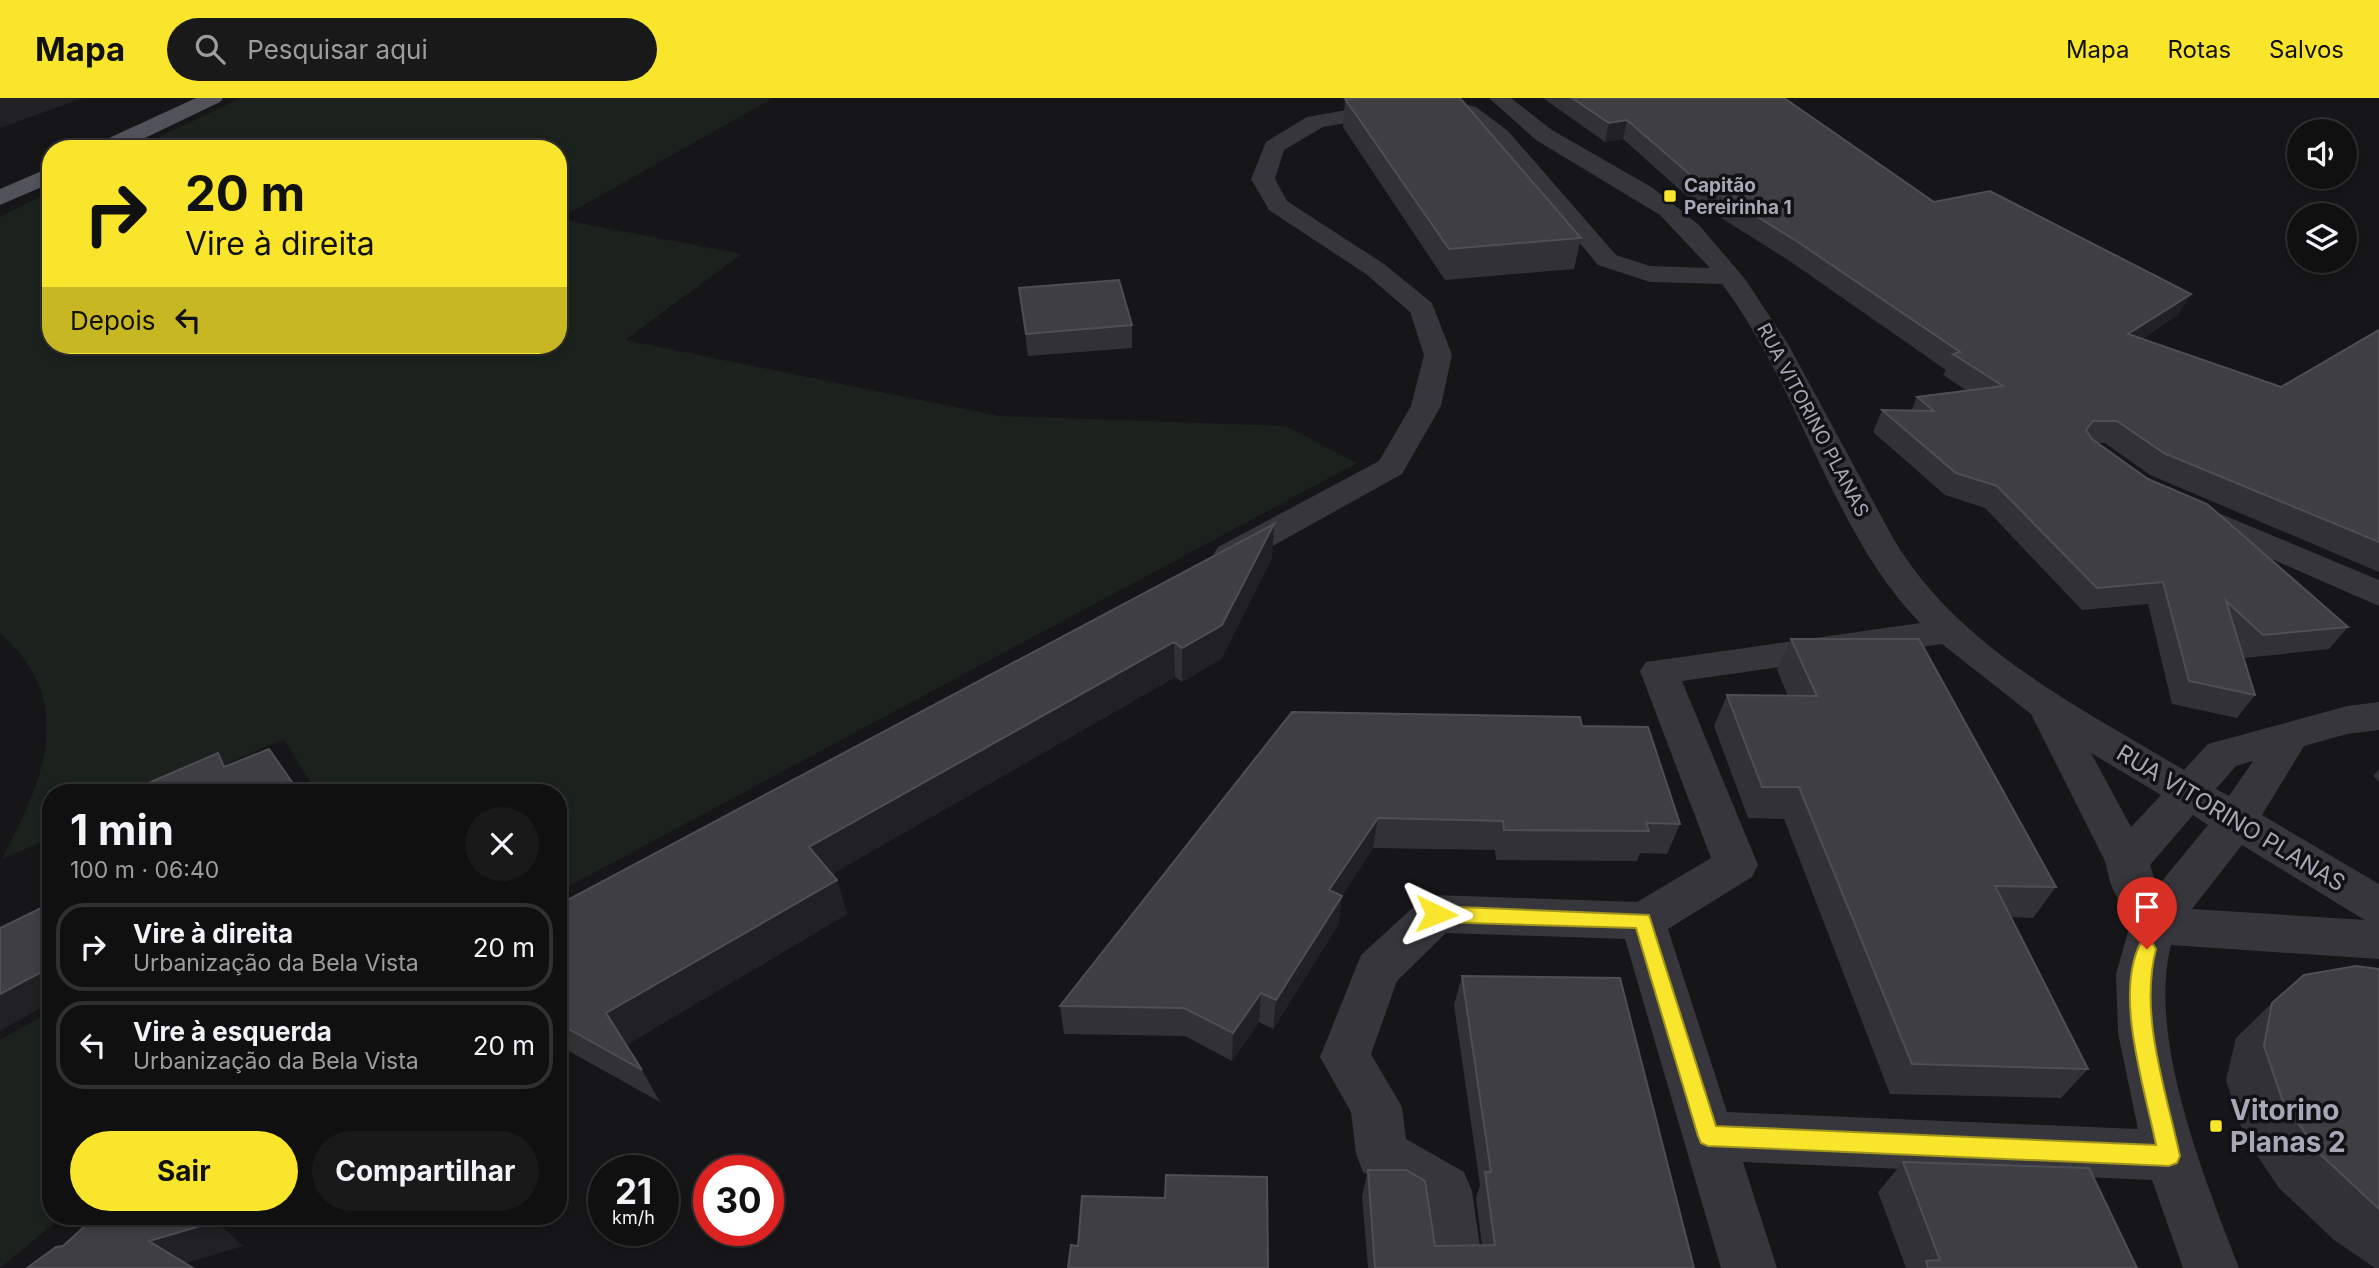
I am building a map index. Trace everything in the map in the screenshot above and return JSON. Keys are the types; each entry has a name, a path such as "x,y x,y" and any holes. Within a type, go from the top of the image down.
{"main road":[{"path":"123,140 213,98"},
{"path":"0,198 42,178"}],"street":[{"name":"RUA VITORINO PLANAS","path":"1499,98 1536,133 1653,200 1690,229 1753,308 1800,388 1872,531 1900,576 1950,631 2047,707 2379,906"},
{"path":"1206,568 1391,467 1426,406 1438,355 1422,309 1375,269 1277,205 1263,179 1274,147 1314,122 1343,115 1416,107 1468,110 1493,129 1606,260 1627,271 1653,276 1727,276"},
{"path":"2159,497 2379,594"},
{"path":"1455,1268 1446,1191 1382,1154 1376,1107 1345,1057 1378,969 1436,914 1643,921 1736,865 1659,671 1950,631"},
{"name":"RUA VITORINO PLANAS","path":"2047,707 2127,861 2133,885 2153,925"},
{"path":"2127,861 2222,755 2347,720 2379,716"},
{"path":"2211,1268 2169,1156 2143,1033 2140,974 2153,925 2236,821 2289,738"},
{"path":"1643,921 1749,1268"},
{"path":"2153,925 2379,940"},
{"path":"1708,1136 2169,1156"}],"shaded area":[{"path":"240,98 773,98 567,214 567,140 154,140"},
{"path":"42,196 42,354 567,354 567,221 742,254 625,340 999,416 1285,426 1357,463 567,887 567,784 312,784 284,739 179,784 42,784 42,842 2,859 30,800 40,771 46,743 46,714 39,687 24,660 0,633 0,217"},
{"path":"42,1016 42,1225 52,1225 0,1268 0,1040"}],"building":[{"path":"1460,98 1581,238 1449,249 1345,99"},
{"path":"1572,98 1784,98 1934,202 1990,191 2191,294 2128,334 2281,387 2379,330 2379,542 2164,453 2117,421 2093,421 2086,430 2092,439 2148,479 2207,504 2348,627 2263,635 2226,601 2255,695 2189,681 2163,582 2097,588 1997,486 1956,473 1882,410 1934,411 1917,397 2003,386 1953,354 1960,352 1795,240 1694,178 1627,120 1609,123"},
{"path":"1119,280 1132,325 1026,334 1019,288"},
{"path":"1274,524 1222,625 1182,648 1174,642 809,847 837,880 606,1013 642,1070 567,1028 567,900"},
{"path":"1791,639 1919,639 2056,887 1995,886 2088,1069 1912,1064 1799,787 1762,787 1727,695 1817,696"},
{"path":"1292,712 1580,717 1582,726 1648,727 1680,824 1646,823 1649,831 1504,830 1503,821 1378,818 1329,890 1342,896 1276,1000 1261,993 1233,1033 1184,1008 1060,1006"},
{"path":"269,749 293,784 146,784 218,753 224,767"},
{"path":"42,907 42,972 0,994 0,928"},
{"path":"2356,966 2379,969 2379,1209 2321,1155 2283,1102 2264,1046 2272,1003 2304,975"},
{"path":"1462,976 1620,978 1694,1268 1375,1268 1368,1170 1406,1170 1425,1181 1435,1246 1495,1245 1485,1172 1491,1172"},
{"path":"1903,1162 2089,1168 2137,1268 1928,1268 1926,1261 1940,1260"},
{"path":"1166,1175 1267,1177 1268,1268 1068,1268 1071,1245 1078,1246 1082,1196 1165,1198"},
{"path":"86,1225 204,1225 149,1241 193,1268 27,1268 56,1247 63,1246"}],"place":[{"name":"Capitão Pereirinha 1","path":"1670,196"},
{"name":"Vitorino Planas 2","path":"2216,1126"}],"route":[{"path":"1436,914 1643,921 1708,1136 2169,1156 2143,1033 2140,974 2147,949"}]}
